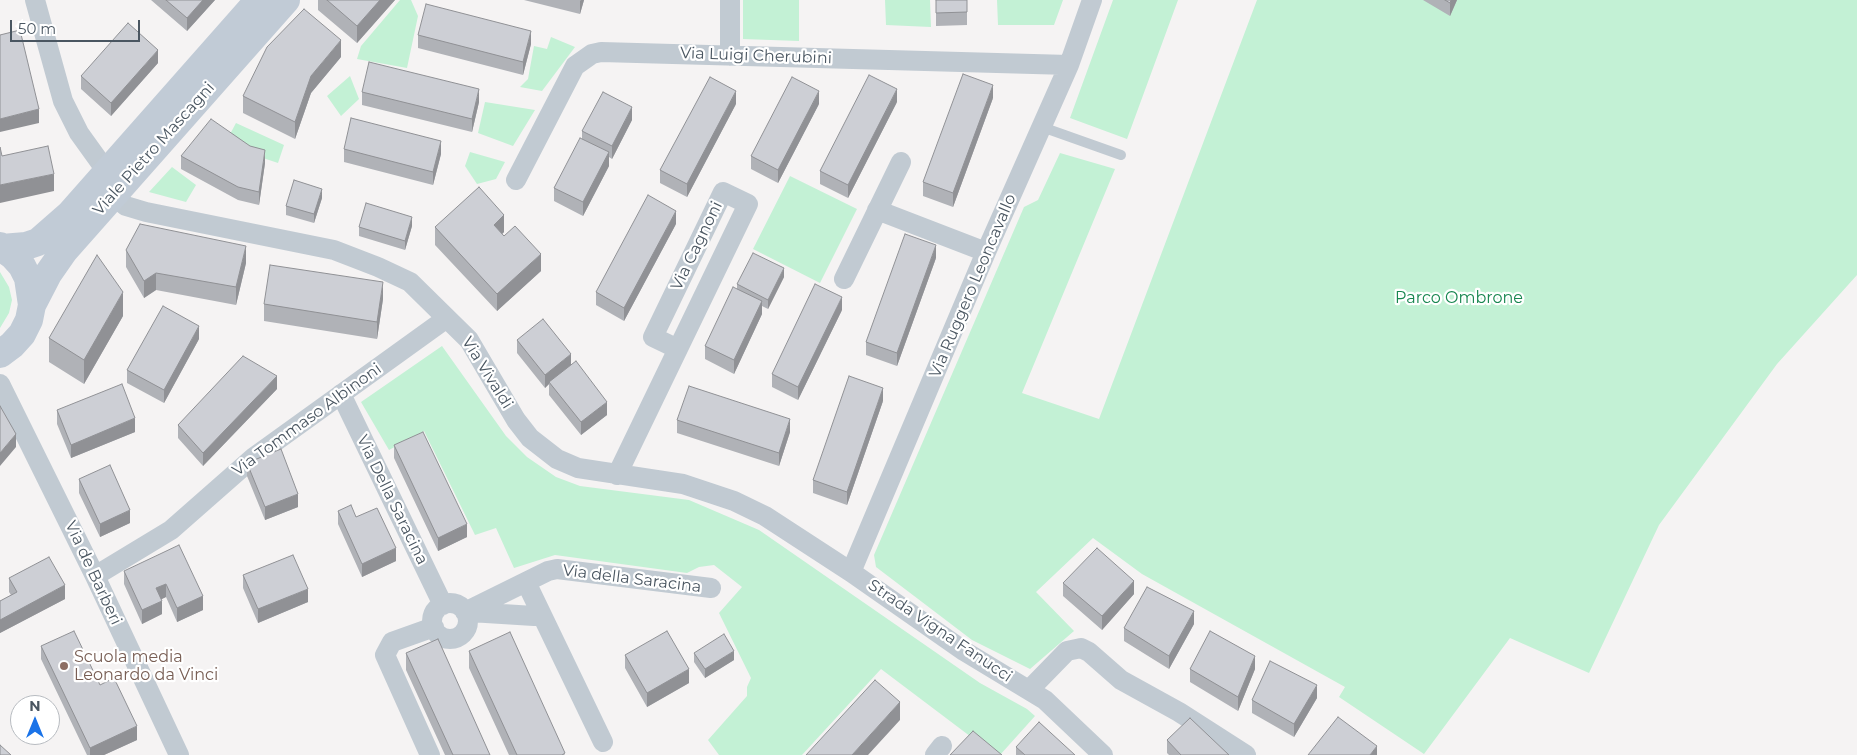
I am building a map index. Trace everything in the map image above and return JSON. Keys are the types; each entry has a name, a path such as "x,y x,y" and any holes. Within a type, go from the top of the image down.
{"main road":[{"name":"Viale Pietro Mascagni","path":"0,354 22,334 29,320 32,305 48,274 110,184 259,0"},
{"name":"Viale Pietro Mascagni","path":"1,247 26,246 45,237 70,214 110,184 286,0"},
{"path":"1,247 13,256 28,278 32,305"}],"street":[{"path":"35,0 64,101 79,133 110,184"},
{"path":"730,0 730,56"},
{"name":"Via Ruggero Leoncavallo","path":"851,572 986,252 1069,65 1092,0"},
{"name":"Via Luigi Cherubini","path":"516,180 576,66 592,54 610,52 1069,65"},
{"path":"844,279 901,162"},
{"name":"Via Vivaldi","path":"110,184 126,206 146,212 334,250 410,282 469,340 516,420 542,448 557,459 578,468 684,484 734,501 765,516 851,572"},
{"name":"Via Cagnoni","path":"617,475 678,349 748,204 723,192 653,337 678,349"},
{"path":"877,210 986,252"},
{"name":"Via Tommaso Albinoni","path":"96,576 171,530 254,457 447,318"},
{"name":"Via de Barberi","path":"2,388 96,576 179,755"},
{"name":"Via Della Saracina","path":"341,394 443,605"},
{"name":"Via della Saracina","path":"465,612 557,569 711,588"},
{"name":"Strada Vigna Fanucci","path":"851,572 956,646 1045,700 1103,755"},
{"path":"526,582 603,742"},
{"path":"453,604 465,612 468,617 466,629 458,637 446,638 441,636 434,627 435,612 443,605 453,604"},
{"path":"465,612 534,616 540,614"},
{"path":"430,755 385,655 392,642 434,627"},
{"name":"Strada Vigna Fanucci","path":"1029,690 1067,651 1081,648 1089,652 1127,684 1179,712 1246,755"}],"lane":[{"path":"1042,127 1121,155"}],"green space":[{"path":"400,0 411,0 418,16 407,68 357,59 361,46"},
{"path":"743,0 799,0 799,41 743,39"},
{"path":"885,0 930,0 931,27 886,25"},
{"path":"997,0 1063,0 1054,25 998,25"},
{"path":"1113,0 1178,0 1127,139 1070,118"},
{"name":"Parco Ombrone","path":"1257,0 1857,0 1857,275 1777,364 1659,525 1589,673 1510,638 1424,754 1339,697 1345,687 1142,574 1093,538 1036,592 1074,631 1030,669 972,640 876,567 874,555 1024,207 1038,200 1060,153 1115,169 1022,393 1099,419"},
{"path":"551,37 575,47 542,91 520,87 528,79 534,46 547,49"},
{"path":"350,76 359,99 341,116 327,96"},
{"path":"485,102 535,110 513,146 478,133"},
{"path":"236,123 284,145 278,163 251,154 229,136"},
{"path":"470,152 505,162 496,179 477,184 465,166"},
{"path":"172,167 196,185 186,202 149,192"},
{"path":"790,176 857,209 820,283 753,249"},
{"path":"0,272 9,287 12,300 9,313 0,328"},
{"path":"442,346 506,436 527,457 556,477 580,486 689,500 759,530 980,683 1027,709 1035,716 1000,755 995,755 881,669 802,755 719,755 708,740 747,696 747,687 751,678 719,613 742,587 714,565 699,567 687,573 555,555 514,568 496,528 475,535 424,431 389,450 361,402"}],"building":[{"path":"166,0 203,0 187,18"},
{"path":"327,0 380,0 357,26"},
{"path":"936,0 967,0 967,12 936,13"},
{"path":"426,4 531,31 523,62 418,35"},
{"path":"304,9 341,40 311,76 295,122 243,96 267,47"},
{"path":"128,23 158,50 111,103 81,76"},
{"path":"20,30 39,109 0,119 0,35"},
{"path":"369,62 479,89 472,119 362,92"},
{"path":"963,74 993,85 953,193 923,182"},
{"path":"869,75 897,89 848,185 820,171"},
{"path":"710,77 736,91 687,184 660,170"},
{"path":"792,77 819,91 778,170 751,156"},
{"path":"603,92 632,107 612,146 582,131"},
{"path":"351,118 441,141 433,172 344,149"},
{"path":"211,119 250,146 265,150 259,192 238,187 181,156"},
{"path":"580,138 609,152 583,202 554,188"},
{"path":"48,146 54,174 0,185 0,147 2,156"},
{"path":"294,180 322,189 314,214 286,206"},
{"path":"479,187 504,215 494,225 504,236 515,226 541,254 497,294 435,227"},
{"path":"648,195 676,211 624,308 596,292"},
{"path":"366,203 412,217 405,241 359,227"},
{"path":"140,224 246,246 236,287 156,273 144,281 126,250"},
{"path":"905,234 936,245 897,353 866,342"},
{"path":"753,253 784,268 768,300 737,284"},
{"path":"97,255 123,292 84,360 49,338"},
{"path":"270,265 383,282 377,322 264,304"},
{"path":"815,284 842,297 798,387 772,374"},
{"path":"733,287 762,301 734,360 705,346"},
{"path":"163,306 199,326 164,390 127,370"},
{"path":"543,319 571,354 545,375 517,340"},
{"path":"243,356 277,376 203,453 178,425"},
{"path":"576,361 607,402 581,422 549,382"},
{"path":"849,376 883,388 847,492 813,480"},
{"path":"122,384 135,418 71,445 57,410"},
{"path":"689,386 790,419 779,453 677,420"},
{"path":"0,406 16,434 0,453"},
{"path":"423,432 467,524 438,538 394,445"},
{"path":"281,449 298,494 265,507 247,463"},
{"path":"110,465 130,510 100,524 79,479"},
{"path":"351,505 356,517 377,508 396,548 362,564 338,511"},
{"path":"179,545 203,596 177,608 166,584 156,588 162,601 142,610 124,571"},
{"path":"1097,548 1134,581 1102,616 1063,583"},
{"path":"293,555 308,589 258,609 243,575"},
{"path":"49,557 65,585 0,620 0,601 17,592 9,578"},
{"path":"1147,587 1194,611 1169,656 1124,628"},
{"path":"74,631 100,685 114,678 137,726 90,748 41,646"},
{"path":"667,631 689,669 647,693 625,655"},
{"path":"1210,631 1255,656 1238,697 1190,669"},
{"path":"510,632 565,753 562,755 517,755 469,651"},
{"path":"724,634 734,651 705,669 694,653"},
{"path":"438,639 490,755 453,755 406,653"},
{"path":"1270,661 1317,685 1294,724 1252,700"},
{"path":"875,680 900,702 852,755 806,755"},
{"path":"1338,717 1377,746 1370,755 1308,755"},
{"path":"1190,718 1229,755 1181,755 1167,740"},
{"path":"1039,722 1075,755 1025,755 1016,747"},
{"path":"973,731 1002,755 950,755"},
{"path":"0,745 11,755 0,755"}],"place":[{"name":"Scuola media Leonardo da Vinci","path":"64,666"}]}
